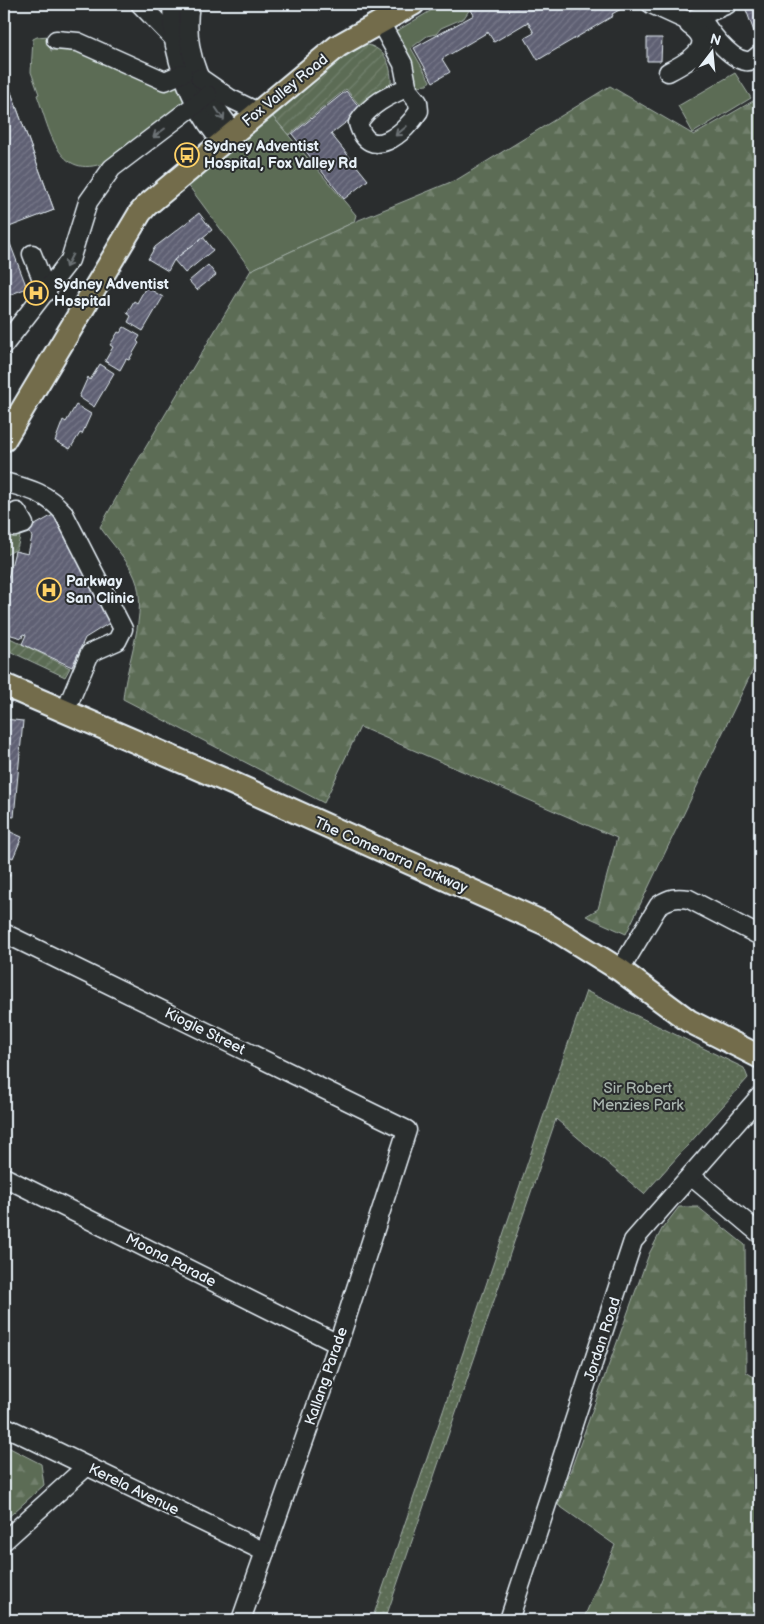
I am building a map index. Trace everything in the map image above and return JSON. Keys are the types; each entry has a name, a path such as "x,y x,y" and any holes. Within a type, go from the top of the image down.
{"main road":[{"name":"Fox Valley Road","path":"4,440 140,213 157,194 338,46 413,4"},
{"name":"The Comenarra Parkway","path":"4,685 90,724 234,784 546,924 620,970 689,1022 760,1057"},
{"path":"4,701 47,715 90,724"}],"street":[{"path":"140,4 181,38"},
{"path":"172,4 191,75 203,99 210,129 228,137"},
{"path":"181,38 190,4"},
{"path":"651,4 691,18 719,43 745,61 754,59 760,54"},
{"path":"691,18 728,4"},
{"path":"668,72 700,50 703,43 702,36 691,18"},
{"path":"380,22 403,64 409,90"},
{"path":"56,40 78,42 166,81 191,75 229,98 258,112"},
{"path":"4,345 70,260 88,202 103,178 112,168 203,99"},
{"path":"32,254 47,292"},
{"path":"4,482 36,491 52,499 63,512 123,629 117,640 90,653 65,712"},
{"path":"620,970 659,905 668,899 677,897 689,899 760,936"},
{"name":"Kiogle Street","path":"4,933 407,1130"},
{"name":"Jordan Road","path":"509,1620 633,1241 760,1096"},
{"name":"Kallang Parade","path":"241,1620 338,1344 407,1130"},
{"path":"691,1176 760,1234"},
{"name":"Moona Parade","path":"4,1177 338,1344"},
{"name":"Kerela Avenue","path":"4,1426 265,1552"},
{"path":"4,1541 86,1466"}],"green space":[{"path":"442,4 480,4 470,9 464,18 441,28 436,34 427,36 411,48 430,81 427,85 417,86 414,84 395,32"},
{"path":"49,36 51,51 68,46 166,87 180,84 187,102 111,160 93,166 79,166 68,160 59,151 47,125 31,72 33,39"},
{"path":"364,44 372,46 387,59 391,87 362,108 346,89 289,135 273,117 333,65"},
{"path":"735,73 751,98 693,133 678,106"},
{"path":"610,86 694,135 760,97 760,655 626,934 586,916 598,909 617,838 360,727 324,803 123,699 138,622 139,591 128,565 100,527 251,270 354,222 458,179"},
{"path":"273,117 356,215 354,222 251,270 188,185"},
{"path":"8,517 20,537 17,549 4,556 4,533"},
{"path":"8,637 70,668 65,677 7,650"},
{"name":"Sir Robert Menzies Park","path":"586,991 744,1068 748,1078 644,1194 556,1119 385,1620 372,1620"},
{"path":"679,1207 698,1207 745,1245 746,1372 760,1381 760,1620 583,1620 615,1545 558,1505 649,1254 662,1229"},
{"path":"4,1445 41,1464 44,1485 4,1521"}],"building":[{"path":"483,4 558,4 559,6 564,4 630,4 538,60 525,38 534,33 528,22 494,42 488,32 442,59 450,72 433,82 414,48 474,15 471,10"},
{"path":"760,4 760,36 756,37 745,7"},
{"path":"647,38 662,38 661,61 647,61"},
{"path":"4,73 54,210 26,220 4,158"},
{"path":"4,73 54,210 4,229"},
{"path":"346,91 362,110 331,134 368,180 344,199 292,134"},
{"path":"199,213 212,230 174,260 168,271 148,259 155,247"},
{"path":"6,233 27,288 4,297 4,234"},
{"path":"203,237 213,250 185,273 174,260"},
{"path":"208,265 216,275 197,290 189,281"},
{"path":"146,287 163,297 143,331 128,322 131,316 127,313 134,301 137,303"},
{"path":"124,327 140,336 137,341 139,343 129,360 126,359 120,370 105,361 113,347 110,345 118,332 120,333"},
{"path":"100,364 114,373 94,407 79,397 88,377 90,380"},
{"path":"76,405 91,414 82,434 80,433 70,449 55,441 63,420 66,422"},
{"name":"Parkway San Clinic","path":"53,515 111,622 85,638 72,667 22,644 26,635 23,634 22,638 4,633 4,594 15,551 28,554 32,537 28,529"},
{"path":"4,719 23,721 14,817 4,816"},
{"path":"4,829 22,837 13,858 4,854"},
{"path":"4,872 10,874 4,889"}],"place":[{"name":"Sydney Adventist Hospital, Fox Valley Rd","path":"187,155"},
{"name":"Sydney Adventist Hospital","path":"36,293"},
{"name":"Parkway San Clinic","path":"49,590"}]}
